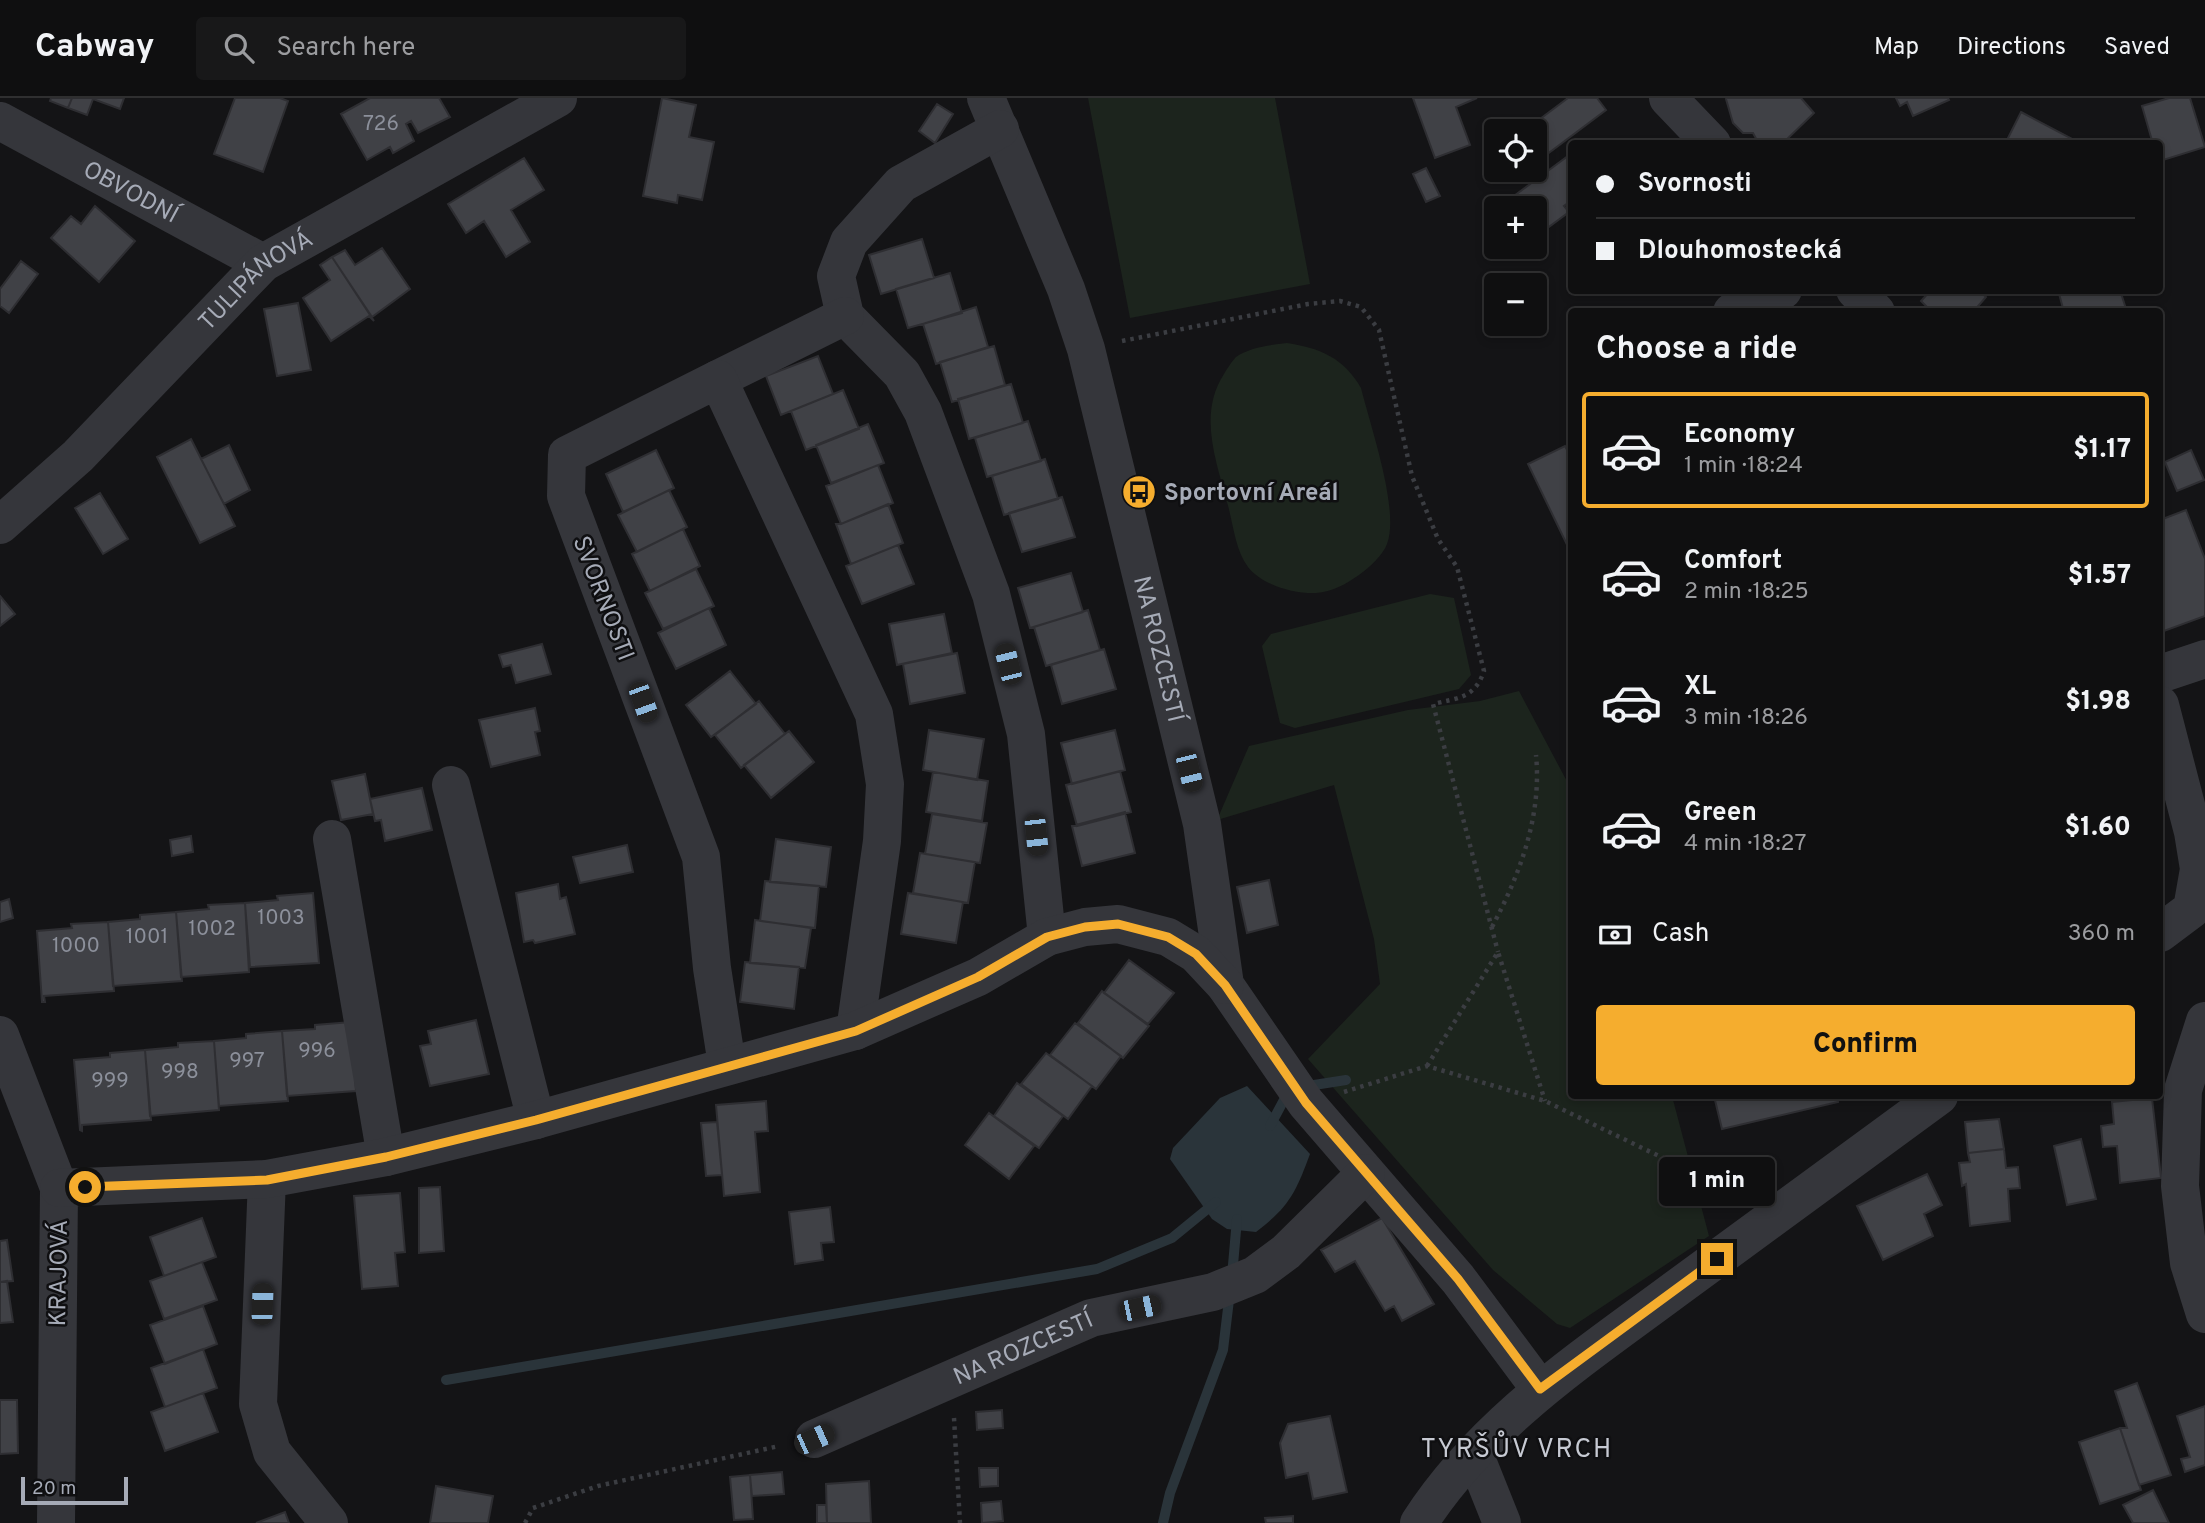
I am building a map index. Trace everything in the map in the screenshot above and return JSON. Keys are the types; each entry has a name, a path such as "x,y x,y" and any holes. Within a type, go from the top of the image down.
{"street":[{"name":"TULIPÁNOVÁ","path":"0,525 78,456 263,262 558,98"},
{"path":"1668,98 1708,140"},
{"path":"993,114 901,184 849,242 836,276 845,316 902,374 923,412 990,594 1026,734 1047,937"},
{"name":"NA ROZCESTÍ","path":"993,114 1066,289 1086,349 1202,824 1225,985 1306,1103 1458,1279 1540,1389"},
{"name":"OBVODNÍ","path":"0,121 263,262"},
{"path":"1741,308 1774,294"},
{"path":"1859,294 1872,308"},
{"name":"SVORNOSTI","path":"727,1065 712,968 702,857 566,496 567,455 845,316"},
{"path":"718,379 874,714 886,784 883,829 856,1031"},
{"path":"2163,673 2205,659"},
{"path":"2163,717 2193,832 2199,869 2199,917 2163,932"},
{"path":"451,785 536,1120"},
{"path":"332,839 386,1157"},
{"path":"59,1188 267,1180 386,1157 536,1120 856,1031 978,977 1047,937 1085,927 1118,924 1168,937 1196,954 1225,985"},
{"path":"2205,1021 2183,1090 2180,1186 2189,1263 2205,1314"},
{"name":"KRAJOVÁ","path":"0,1035 59,1188 56,1523"},
{"path":"1419,1523 1436,1497 1474,1453 1540,1389 1935,1099"},
{"name":"NA ROZCESTÍ","path":"814,1439 1091,1318 1213,1292 1255,1275 1286,1252 1366,1173"},
{"path":"267,1180 258,1404 272,1452 329,1523"},
{"path":"1474,1453 1502,1523"}],"path":[{"path":"1086,349 1308,304 1340,301 1361,307 1379,330 1412,476 1438,539 1457,567 1484,671 1481,681 1469,695 1433,704 1491,928 1545,1101"},
{"path":"1491,928 1509,894 1531,833 1538,777 1536,755"},
{"path":"1427,1066 1498,952"},
{"path":"1306,1103 1427,1066 1545,1101 1692,1172"},
{"path":"951,1378 960,1523"},
{"path":"525,1523 533,1508 598,1486 814,1439"}],"shaded area":[{"path":"1088,98 1275,98 1310,284 1130,318"},
{"path":"1287,343 1330,356 1347,369 1361,388 1377,445 1390,510 1387,544 1375,561 1339,587 1322,592 1298,592 1279,587 1261,579 1248,567 1237,544 1214,454 1212,405 1224,374 1236,357 1242,354"},
{"path":"1430,594 1454,598 1471,675 1459,689 1295,728 1280,723 1262,646 1271,634"},
{"path":"1519,691 1568,783 1568,1099 1673,1099 1709,1236 1570,1328 1557,1324 1493,1270 1308,1059 1380,984 1374,939 1334,785 1217,820 1249,746 1408,710 1480,701"},
{"path":"1247,1086 1310,1154 1290,1198 1276,1215 1256,1232 1227,1229 1212,1219 1170,1159 1173,1148 1220,1098"}],"building":[{"path":"51,98 72,98 68,108 50,101"},
{"path":"72,98 124,98 120,109 93,99 87,115 68,108"},
{"path":"235,98 280,98 288,101 263,172 214,154"},
{"path":"370,98 439,98 450,117 418,133 411,121 406,124 414,141 393,153 390,147 367,160 341,114"},
{"path":"662,98 696,105 689,137 714,142 702,200 678,195 677,203 643,196"},
{"path":"1413,98 1477,98 1456,107 1470,145 1435,158"},
{"path":"1568,98 1597,98 1606,110 1547,154 1547,119 1540,119"},
{"path":"1801,98 1814,113 1786,140 1757,140 1753,133 1743,133 1733,123 1726,99"},
{"path":"1896,98 1949,100 1913,116 1907,102 1900,106"},
{"path":"2169,98 2190,98 2205,147 2163,160 2163,140 2152,140 2142,106"},
{"path":"937,104 953,114 935,143 919,131"},
{"path":"2021,112 2074,140 2007,140"},
{"path":"1568,156 1568,203 1564,206 1568,213 1547,228 1547,196 1514,196 1533,182 1547,182 1547,172"},
{"path":"524,158 544,190 511,210 530,242 506,257 484,221 466,233 448,204"},
{"path":"1426,168 1440,196 1426,202 1413,174"},
{"path":"95,206 135,241 99,282 51,238 71,216 81,224"},
{"path":"922,239 934,278 881,294 869,255"},
{"path":"382,248 410,289 372,317 332,257 345,250 355,265"},
{"path":"332,257 374,321 369,316 331,341 303,298 330,280 320,265"},
{"path":"21,261 38,274 9,313 0,306 0,289"},
{"path":"950,273 962,313 908,328 896,289"},
{"path":"1927,294 1983,294 1986,297 1976,308 1928,308 1921,301"},
{"path":"2059,294 2121,294 2126,308 2063,308"},
{"path":"298,303 311,370 277,376 264,309"},
{"path":"976,307 988,347 936,364 923,324"},
{"path":"994,346 1005,385 952,402 940,362"},
{"path":"818,356 833,394 781,415 766,376"},
{"path":"1011,384 1023,423 969,439 958,399"},
{"path":"843,390 859,429 806,450 791,411"},
{"path":"1028,421 1041,461 987,477 975,438"},
{"path":"868,424 884,463 831,483 816,445"},
{"path":"191,439 235,526 200,543 157,457"},
{"path":"229,445 250,490 224,504 201,459"},
{"path":"1565,446 1568,452 1568,547 1528,464"},
{"path":"656,450 674,488 623,512 606,474"},
{"path":"2191,450 2204,480 2177,491 2165,462"},
{"path":"1045,459 1058,499 1004,515 992,476"},
{"path":"878,465 893,503 841,524 826,486"},
{"path":"669,490 687,527 637,552 618,515"},
{"path":"100,493 128,539 103,554 75,508"},
{"path":"1062,497 1075,537 1022,552 1009,513"},
{"path":"888,504 903,543 851,564 836,524"},
{"path":"2186,510 2205,559 2205,616 2164,631 2163,628 2163,519"},
{"path":"683,529 700,566 650,591 632,554"},
{"path":"898,545 914,584 862,604 846,566"},
{"path":"696,569 714,606 663,629 645,593"},
{"path":"1071,573 1083,612 1030,628 1018,588"},
{"path":"0,596 15,614 0,626"},
{"path":"709,608 726,645 676,669 658,633"},
{"path":"1088,610 1100,650 1046,666 1034,627"},
{"path":"944,614 952,653 897,665 889,624"},
{"path":"542,644 551,674 516,683 511,665 503,667 499,655"},
{"path":"1104,649 1116,689 1062,704 1051,665"},
{"path":"957,653 965,693 910,704 903,664"},
{"path":"730,671 756,704 711,737 686,705"},
{"path":"759,701 785,734 741,768 715,735"},
{"path":"535,708 540,731 535,732 540,755 491,767 479,720"},
{"path":"929,730 984,739 977,780 923,770"},
{"path":"1115,730 1125,770 1072,784 1061,743"},
{"path":"789,731 814,762 771,798 744,765"},
{"path":"1120,771 1131,812 1077,826 1066,785"},
{"path":"933,772 988,781 982,821 926,812"},
{"path":"365,774 373,814 341,820 332,781"},
{"path":"422,788 432,830 385,841 381,820 375,821 370,799"},
{"path":"1125,812 1135,853 1082,866 1072,826"},
{"path":"932,814 987,823 980,863 925,854"},
{"path":"191,836 193,852 172,856 170,840"},
{"path":"776,839 831,847 826,887 770,882"},
{"path":"627,845 633,872 580,883 573,857"},
{"path":"920,853 975,862 968,903 913,893"},
{"path":"1269,880 1278,925 1247,933 1237,887"},
{"path":"765,881 819,886 815,928 760,921"},
{"path":"558,884 560,899 566,897 575,934 535,943 533,940 524,942 516,893"},
{"path":"313,893 319,963 250,967 245,903 278,900 277,896"},
{"path":"908,893 963,902 956,943 901,934"},
{"path":"9,899 13,918 0,922 0,902"},
{"path":"245,903 249,972 181,977 176,912 209,909 208,905"},
{"path":"176,912 182,981 113,986 108,922 140,919 140,915"},
{"path":"755,920 811,928 805,968 750,963"},
{"path":"108,922 114,991 44,996 45,1002 42,1002 37,931 72,928 71,924"},
{"path":"1129,960 1174,993 1148,1024 1104,993"},
{"path":"745,962 799,967 794,1009 740,1002"},
{"path":"1102,991 1149,1026 1123,1058 1078,1023"},
{"path":"476,1020 489,1074 430,1086 420,1046 431,1044 428,1031"},
{"path":"351,1022 356,1091 287,1096 282,1031 315,1029 315,1025"},
{"path":"1075,1023 1121,1056 1096,1089 1050,1055"},
{"path":"282,1031 288,1101 219,1106 214,1041 246,1038 246,1034"},
{"path":"214,1041 219,1110 150,1116 145,1050 178,1047 178,1043"},
{"path":"145,1050 151,1120 82,1125 82,1131 80,1130 74,1060"},
{"path":"1046,1053 1092,1086 1068,1119 1021,1084"},
{"path":"1017,1083 1063,1116 1039,1148 994,1116"},
{"path":"1715,1099 1838,1099 1838,1102 1722,1129"},
{"path":"2152,1099 2161,1178 2120,1183 2117,1146 2103,1147 2101,1126 2114,1124 2112,1102"},
{"path":"766,1101 768,1131 755,1132 760,1192 724,1196 716,1105"},
{"path":"989,1113 1034,1146 1009,1179 965,1145"},
{"path":"1999,1119 2004,1149 1968,1153 1965,1122"},
{"path":"717,1122 722,1175 706,1176 701,1123"},
{"path":"2081,1139 2096,1199 2067,1205 2054,1146"},
{"path":"2004,1149 2006,1168 2018,1167 2020,1188 2008,1189 2010,1221 1970,1226 1966,1184 1962,1186 1959,1163 1970,1162 1968,1153"},
{"path":"1927,1174 1942,1205 1924,1214 1933,1236 1883,1260 1857,1206"},
{"path":"440,1187 444,1251 419,1253 419,1188"},
{"path":"400,1193 405,1252 395,1253 398,1286 362,1289 354,1196"},
{"path":"830,1207 834,1242 821,1243 823,1260 795,1264 789,1212"},
{"path":"202,1218 216,1257 164,1276 150,1237"},
{"path":"1382,1218 1434,1304 1402,1321 1394,1306 1385,1311 1355,1261 1335,1272 1321,1250"},
{"path":"7,1240 13,1281 0,1282 0,1241"},
{"path":"202,1262 217,1300 164,1319 150,1281"},
{"path":"7,1281 13,1322 0,1323 0,1282"},
{"path":"203,1306 217,1344 165,1364 150,1325"},
{"path":"203,1349 217,1388 165,1407 151,1368"},
{"path":"2137,1383 2171,1475 2139,1485 2120,1428 2127,1428 2115,1391"},
{"path":"203,1393 218,1432 165,1451 151,1412"},
{"path":"0,1400 17,1400 18,1453 0,1454"},
{"path":"2205,1406 2205,1465 2185,1472 2181,1459 2190,1457 2177,1416"},
{"path":"1002,1410 1003,1428 977,1430 976,1412"},
{"path":"1330,1416 1347,1492 1313,1499 1308,1473 1286,1478 1280,1443 1288,1424"},
{"path":"2120,1428 2141,1490 2100,1504 2079,1442"},
{"path":"979,1468 998,1468 998,1486 980,1487"},
{"path":"782,1472 784,1494 752,1496 750,1475"},
{"path":"750,1475 753,1519 734,1520 730,1477"},
{"path":"869,1481 871,1523 827,1523 826,1484"},
{"path":"436,1486 493,1496 488,1523 430,1523"},
{"path":"2153,1490 2169,1523 2133,1523 2123,1505"},
{"path":"1001,1501 1003,1521 982,1523 981,1503"},
{"path":"817,1505 826,1505 827,1523 817,1523"},
{"path":"285,1512 289,1523 256,1523"},
{"path":"1293,1516 1293,1523 1266,1523 1265,1518"}],"waterway":[{"path":"1314,1085 1346,1080"},
{"path":"1270,1126 1286,1096"},
{"path":"446,1380 1097,1269 1172,1238 1216,1202"},
{"path":"1233,1265 1237,1219"},
{"path":"1163,1523 1170,1493 1223,1350 1229,1300"}],"place":[{"name":"Sportovní Areál","path":"1139,492"}],"district":[{"name":"TYRŠŮV VRCH","path":"1517,1448"}],"route":[{"path":"85,1187 267,1180 386,1157 536,1120 856,1031 978,977 1047,937 1085,927 1118,924 1168,937 1196,954 1225,985 1306,1103 1458,1279 1540,1389 1717,1259"}]}
